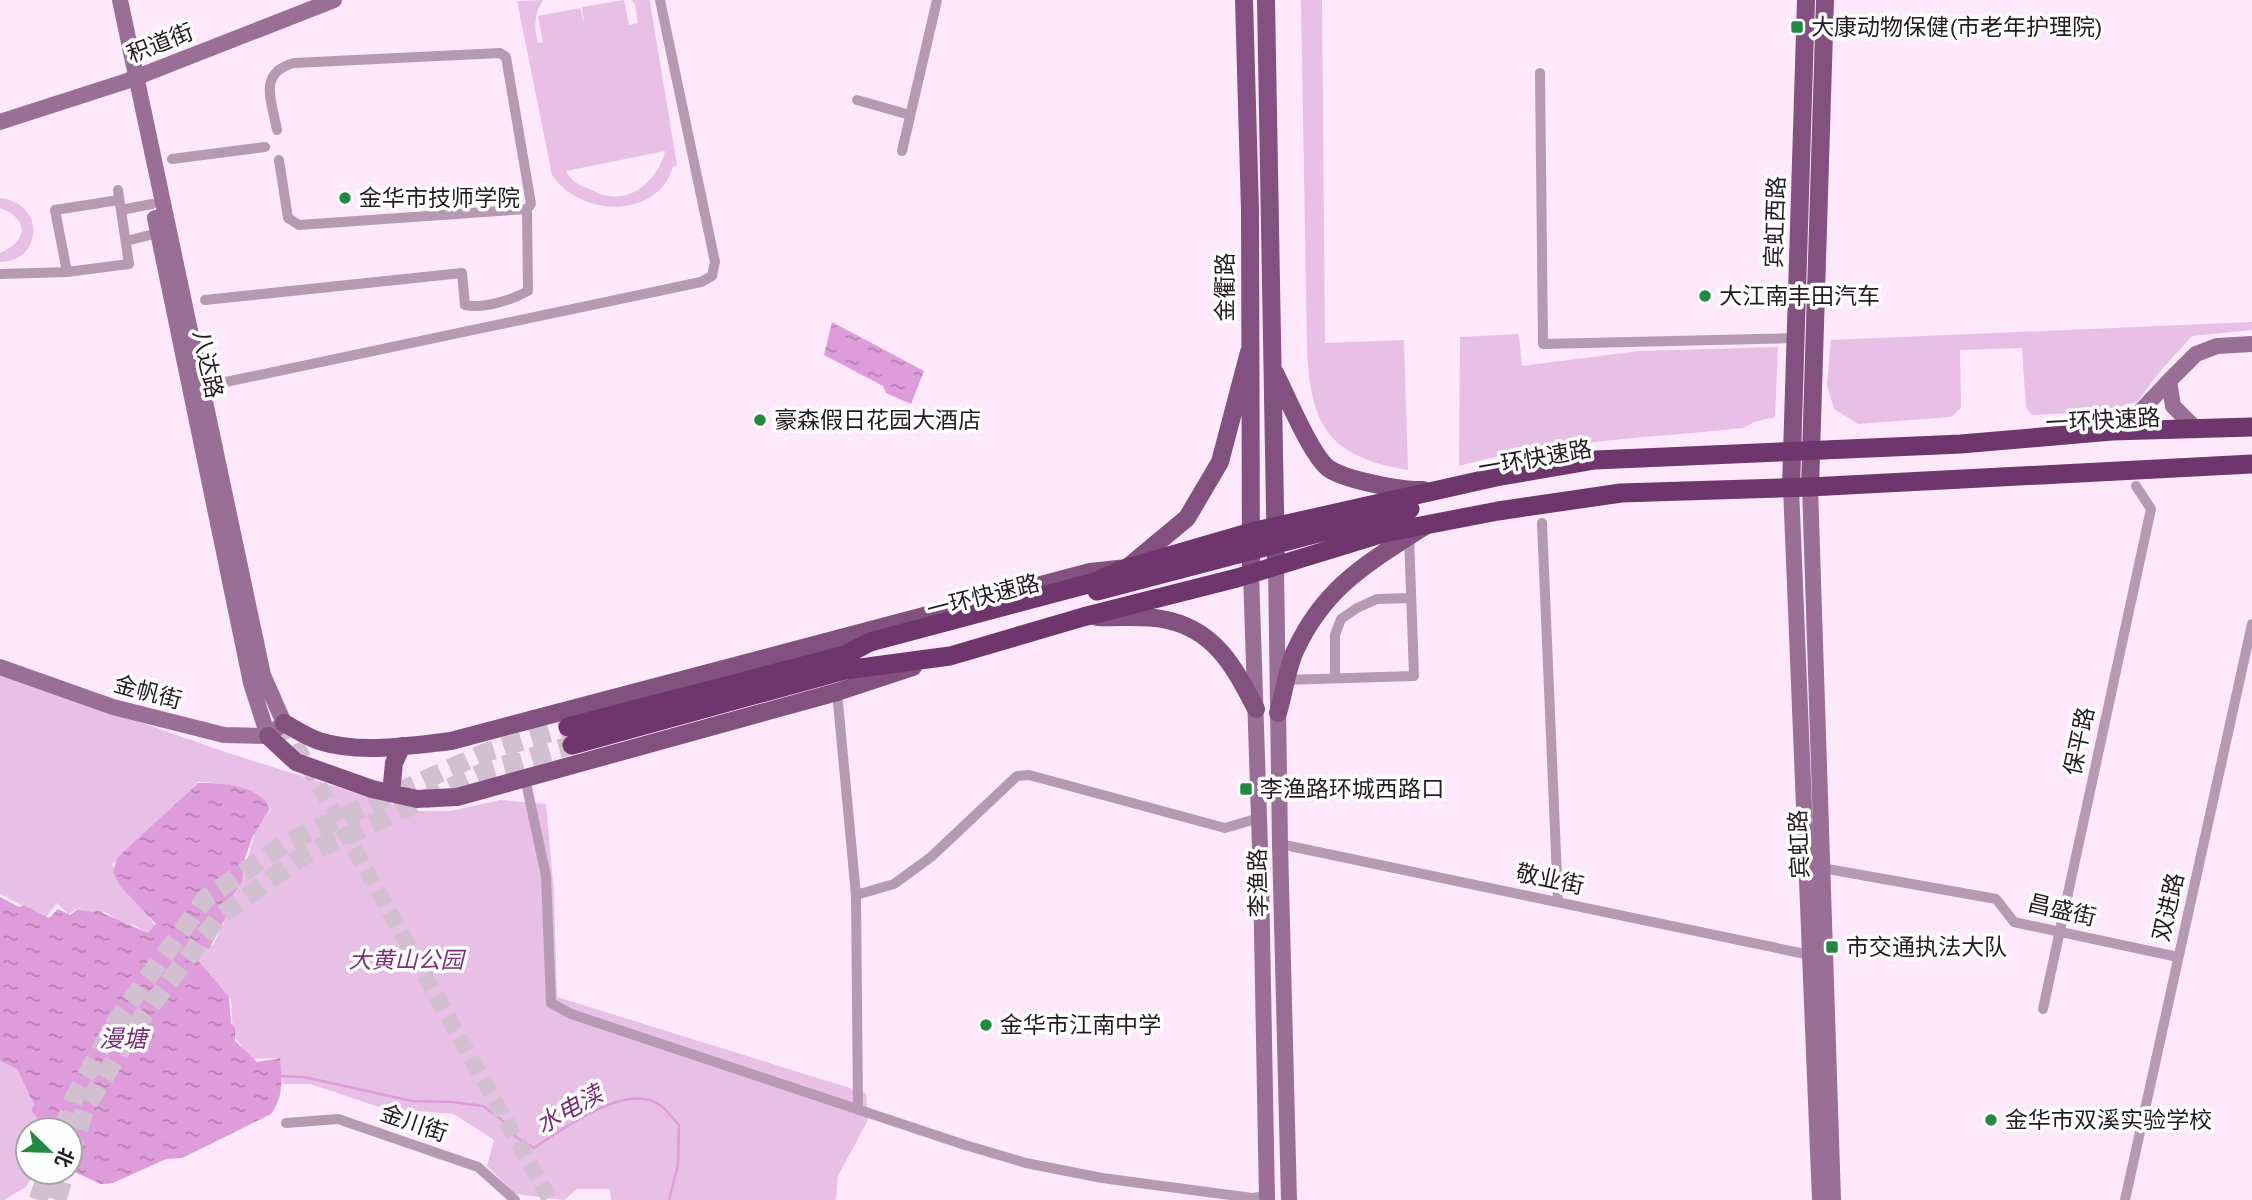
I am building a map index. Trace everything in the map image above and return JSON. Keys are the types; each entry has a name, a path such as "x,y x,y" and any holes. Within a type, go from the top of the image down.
{"highway":[{"path":"845,662 870,642 1092,583 1127,568 1251,532 1440,489 1595,460 1961,444 2112,431 2252,427"},
{"name":"一环快速路","path":"845,662 1413,520 1593,490 2226,446 2252,436"},
{"name":"一环快速路","path":"2226,446 2252,453"},
{"path":"570,736 845,662 950,656 1083,617 1251,573 1384,533 1498,511 1621,493 1800,487 2252,464"}],"main road":[{"name":"八达路","path":"109,0 131,79 152,204 248,669 268,736"},
{"path":"120,0 131,79 202,387 263,675 284,723 316,740 336,745 377,748 450,741 1090,572 1127,568 1187,517 1206,489 1220,462 1249,352"},
{"name":"积道街","path":"0,122 131,79 334,0"},
{"name":"金衢路","path":"1244,0 1250,211 1251,573"},
{"name":"金衢路","path":"1266,0 1276,565"},
{"name":"宾虹西路","path":"1801,451 1796,338 1805,0"},
{"name":"宾虹西路","path":"1800,487 1825,0"},
{"path":"2112,431 2136,416 2196,354 2217,346 2252,344"},
{"path":"1273,368 1300,425 1328,468 1372,483 1412,491 1440,489"},
{"path":"2169,381 2173,406 2195,428"},
{"name":"宾虹路","path":"1800,487 1822,868 1833,1200"},
{"name":"宾虹路","path":"1800,487 1811,955 1820,1200"},
{"path":"1283,680 1317,609 1354,572 1427,525"},
{"path":"1276,565 1283,680 1279,713"},
{"name":"李渔路","path":"1251,573 1267,1198"},
{"path":"1083,617 1161,618 1189,626 1211,641 1231,662 1256,709"},
{"path":"284,723 268,736 296,762 372,789 417,799 457,797 837,692 950,656"},
{"name":"金帆街","path":"0,667 113,708 224,735 268,736"},
{"name":"李渔路","path":"1279,713 1280,844 1292,1200"},
{"path":"391,793 394,763 402,746"},
{"path":"1267,1198 1292,1200"}],"street":[{"path":"202,387 701,282 712,276 715,262 660,0"},
{"path":"902,151 937,0"},
{"path":"205,300 462,273 465,304 474,307 528,291 527,209 531,204 506,57 500,53 295,63 281,67 271,77 269,86 277,130"},
{"path":"1540,73 1543,344 1796,338"},
{"path":"857,100 910,115"},
{"path":"172,159 265,147"},
{"path":"279,160 288,218 299,225 527,209"},
{"path":"67,272 55,211 119,200 152,204"},
{"path":"0,274 67,272 130,264 119,200"},
{"path":"126,241 158,233"},
{"name":"保平路","path":"2043,1009 2151,509 2136,486"},
{"path":"1542,523 1558,902"},
{"path":"1283,680 1414,676 1409,536"},
{"path":"1335,678 1335,635 1341,619 1377,599 1411,598"},
{"name":"双进路","path":"2125,1200 2252,624"},
{"path":"837,692 856,895 858,1110"},
{"path":"856,895 894,884 931,857 1017,776 1028,775 1225,828 1259,818"},
{"path":"525,778 546,876 551,1003 571,1014 1026,1163 1102,1178 1267,1198"},
{"name":"敬业街","path":"1280,844 1811,955"},
{"name":"昌盛街","path":"1822,868 1996,899 2014,922 2178,957"},
{"name":"金川街","path":"286,1123 338,1119 478,1167 516,1200"}],"green space":[{"path":"543,0 536,21 538,43 543,42 538,16 580,8 584,23 582,7 624,0 629,25 638,23 635,4 631,0 649,0 677,165 651,197 635,204 617,207 598,205 580,199 565,189 552,175 517,1","holes":["665,151 645,184 619,196 603,195 580,185 572,180 566,171"]},
{"path":"1301,0 1322,0 1325,343 1404,340 1408,470 1359,456 1342,446 1329,433 1319,417 1313,398 1307,348"},
{"path":"0,198 15,202 26,211 32,221 33,232 31,243 24,253 14,259 0,262 0,253 16,242 22,230 17,218 0,208"},
{"path":"2252,322 2252,330 2192,336 2137,402 2107,411 2032,415 2026,407 2022,348 1960,350 1961,408 1951,417 1858,424 1834,409 1827,386 1831,340"},
{"path":"1519,334 1522,366 1639,351 1778,347 1775,417 1743,428 1599,441 1528,451 1459,466 1460,337"},
{"name":"大黄山公园","path":"0,673 228,753 413,811 451,811 500,800 546,804 554,892 557,997 866,1093 868,1120 838,1176 836,1200 611,1200 610,1189 577,1189 564,1200 515,1194 487,1166 494,1140 454,1114 382,1108 310,1084 283,1084 278,1058 250,1059 233,1034 231,1000 194,958 202,945 213,945 223,925 231,898 240,886 255,832 271,809 247,790 198,782 112,865 156,927 149,935 105,912 89,913 79,908 68,914 57,903 46,917 0,894"},
{"path":"0,1061 17,1069 34,1105 31,1110 36,1116 14,1116 14,1186 27,1186 0,1200"}],"water":[{"path":"832,322 924,371 911,404 886,393 883,386 824,355"},
{"name":"漫塘","path":"198,783 239,787 257,794 265,801 270,809 253,836 245,858 242,882 229,901 225,919 209,949 203,946 195,957 229,997 235,1041 257,1062 280,1058 281,1081 280,1094 271,1114 182,1158 166,1159 113,1183 101,1184 84,1176 84,1116 36,1116 31,1110 34,1105 17,1069 0,1061 0,897 49,918 58,909 70,915 78,909 98,911 148,933 156,924 120,886 113,872 117,858"}],"waterway":[{"name":"水电渎","path":"278,1076 304,1077 412,1101 483,1106 502,1120 516,1137 534,1148 595,1110 630,1099 646,1099 660,1105 679,1125 678,1165 669,1200"}],"tunnel":[{"path":"284,723 550,1200"},
{"path":"68,1116 74,1098 117,1020 206,898 286,843 484,753 568,727"},
{"path":"83,1116 140,1020 218,918 299,858 488,770 572,745"},
{"path":"38,1200 43,1186"},
{"path":"57,1200 61,1186"}],"place":[{"name":"大康动物保健(市老年护理院)","path":"1797,27"},
{"name":"金华市技师学院","path":"345,198"},
{"name":"大江南丰田汽车","path":"1705,296"},
{"name":"豪森假日花园大酒店","path":"760,420"},
{"name":"李渔路环城西路口","path":"1246,789"},
{"name":"市交通执法大队","path":"1832,947"},
{"name":"金华市江南中学","path":"986,1025"},
{"name":"金华市双溪实验学校","path":"1991,1120"}]}
